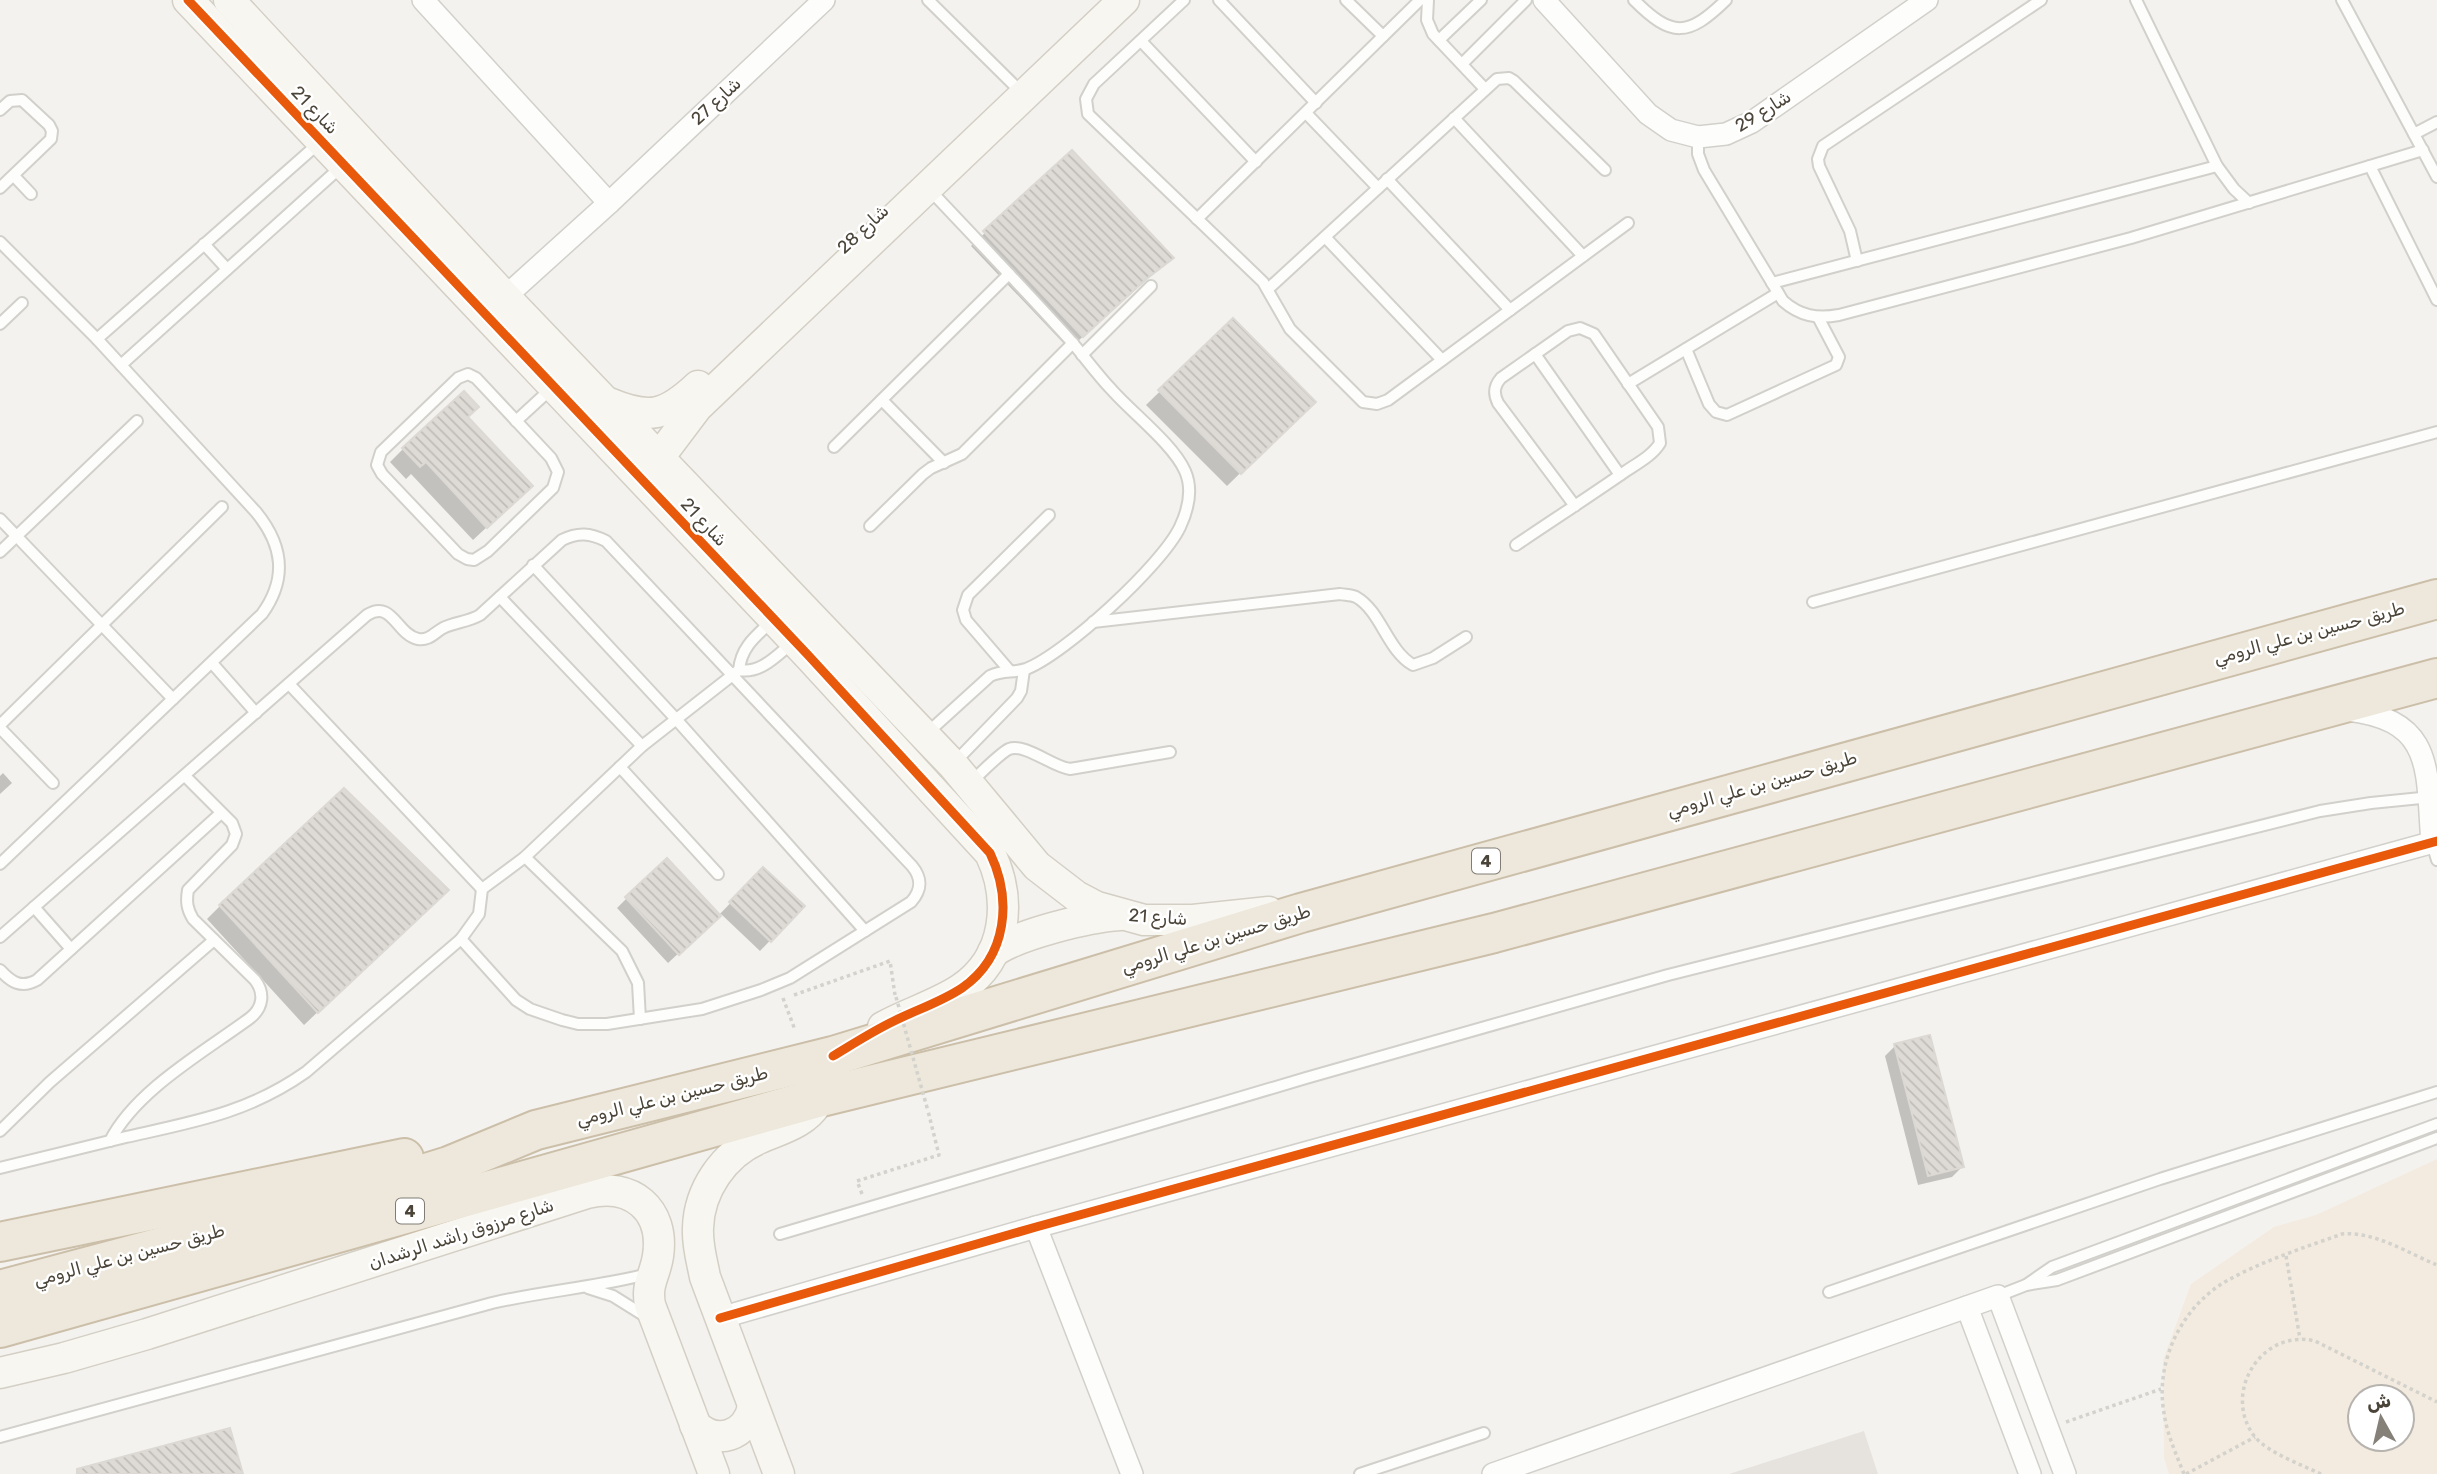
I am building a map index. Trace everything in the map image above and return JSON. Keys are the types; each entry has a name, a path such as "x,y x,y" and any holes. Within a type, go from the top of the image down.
{"highway":[{"name":"طريق حسين بن علي الرومي","path":"0,1290 359,1195 449,1166 536,1130 833,1056 1300,913 2437,598"},
{"name":"طريق حسين بن علي الرومي","path":"0,1328 248,1256 821,1097 1494,933 2437,678"},
{"path":"0,1242 536,1130"},
{"path":"0,1351 248,1256"}],"street":[{"name":"شارع 21","path":"188,0 332,131"},
{"name":"شارع 21","path":"229,0 332,131 554,386 651,469 961,774 982,820 1002,886 1003,922 993,952 985,965 964,987 873,1032 833,1056"},
{"path":"423,0 609,203"},
{"name":"شارع 27","path":"505,297 824,0"},
{"name":"شارع 28","path":"604,401 632,413 643,414 654,414 675,406 1105,0"},
{"name":"شارع 28","path":"651,469 697,407 1124,0"},
{"name":"شارع 29","path":"1544,0 1648,114 1671,130 1698,137 1726,134 1752,122 1927,0"},
{"name":"شارع 21","path":"354,155 505,297 604,401 651,469 794,641 982,820 1020,848 1056,882 1076,896 1120,915 1144,920 1168,921 1256,912 1300,913"},
{"path":"720,1318 1036,1227 2435,848 2433,797 2425,763 2420,750 2403,728 2391,720 2375,715 2324,709"},
{"path":"993,952 1023,937 1099,917 1120,915"},
{"path":"779,1474 705,1277 698,1227 706,1192 717,1173 734,1154 754,1141 799,1121 812,1111 821,1097"},
{"name":"شارع مرزوق راشد الرشدان","path":"0,1373 147,1334 604,1189 622,1191 638,1199 650,1211 657,1227 658,1257 648,1294 657,1327 714,1474"},
{"path":"1036,1227 1132,1474"},
{"path":"654,1270 668,1261 679,1260 689,1262 705,1277"},
{"path":"1493,1474 1998,1296 2065,1474"},
{"path":"1967,1307 2030,1474"},
{"path":"695,1425 711,1436 730,1436 746,1425 753,1407"}],"lane":[{"path":"928,0 1015,86"},
{"path":"1184,0 1094,84 1086,99 1086,108 1092,119 1268,289 1290,329 1363,402 1383,403 1628,223"},
{"path":"1219,0 1316,103"},
{"path":"1346,0 1383,36"},
{"path":"1197,219 1420,0"},
{"path":"1428,0 1427,20 1433,34 1485,89"},
{"path":"1439,40 1481,0"},
{"path":"1462,64 1526,0"},
{"path":"1634,0 1656,22 1684,28 1701,22 1726,0"},
{"path":"1857,261 1850,231 1819,166 1818,159 1823,146 2041,0"},
{"path":"2136,0 2217,166 2234,189 2249,203"},
{"path":"2342,0 2437,177"},
{"path":"1141,41 1256,162"},
{"path":"1268,289 1497,79 1514,80 1605,170"},
{"path":"0,110 10,101 22,100 52,131 51,139 0,188"},
{"path":"1306,113 1378,188"},
{"path":"1454,118 1583,256"},
{"path":"2414,134 2437,122"},
{"path":"97,339 332,131"},
{"path":"1698,137 1698,155 1704,170 1778,293 1790,307 1808,316 1818,317 1839,314 2119,242 2423,150"},
{"path":"121,365 354,155"},
{"path":"1772,283 2217,166"},
{"path":"2370,166 2437,300"},
{"path":"14,176 31,194"},
{"path":"1387,179 1510,310"},
{"path":"924,735 990,676 1009,670 1024,670 1055,651 1118,601 1168,546 1185,515 1190,493 1185,472 1172,451 1111,389 1073,343 928,187"},
{"path":"1325,237 1442,360"},
{"path":"0,242 97,339 256,512 272,535 277,548 278,577 269,604 262,614 0,864"},
{"path":"204,244 228,269"},
{"path":"834,447 1009,274"},
{"path":"1082,355 1151,286"},
{"path":"1628,384 1778,293"},
{"path":"0,324 22,303"},
{"path":"1686,349 1709,404 1716,412 1727,415 1836,365 1839,357 1818,317"},
{"path":"1516,545 1575,506 1654,451 1661,438 1658,427 1594,334 1586,329 1568,331 1501,377 1495,387 1496,398 1575,506"},
{"path":"870,526 923,474 962,454 1073,343"},
{"path":"1535,354 1620,475"},
{"path":"463,375 476,378 516,421 556,464 557,481 554,488 488,551 474,560 463,558 382,474 377,465 378,458 381,452 463,375"},
{"path":"516,421 554,386"},
{"path":"882,400 944,463"},
{"path":"0,552 137,421"},
{"path":"1813,602 2437,432"},
{"path":"53,783 0,727 222,506"},
{"path":"1009,670 967,620 964,604 968,595 1049,515"},
{"path":"0,519 173,699"},
{"path":"0,937 371,612 387,612 410,636 424,639 442,628 480,615 562,540 584,534 606,541 735,673 917,872 920,888 911,902 790,978 702,1009 640,1019 585,1024 538,1012 503,989 461,939"},
{"path":"533,565 675,718 865,931"},
{"path":"1093,622 1340,594 1355,596 1364,604 1403,659 1413,666 1433,658 1466,637"},
{"path":"499,597 642,746"},
{"path":"735,673 748,644 774,619"},
{"path":"0,1168 217,1116 264,1099 286,1087 461,939 479,914 482,889 525,857 642,746 735,673 764,665 794,641"},
{"path":"212,663 256,713"},
{"path":"961,774 1017,698 1021,691 1024,670"},
{"path":"289,684 482,889"},
{"path":"961,774 1009,749 1022,748 1062,768 1070,769 1170,752"},
{"path":"620,767 718,874"},
{"path":"110,1141 125,1116 144,1096 250,1018 260,1007 259,986 188,911 188,890 235,840 235,829 185,776"},
{"path":"780,1234 1293,1082 1668,975 2295,817 2345,806 2433,797"},
{"path":"0,970 14,983 32,983 221,813"},
{"path":"525,857 622,951 638,983 640,1019"},
{"path":"34,907 71,949"},
{"path":"0,1131 50,1082 214,940"},
{"path":"1829,1292 2160,1179 2437,1092"},
{"path":"2026,1285 2052,1267 2437,1124"},
{"path":"1998,1296 2026,1285 2057,1280 2437,1138"},
{"path":"0,1437 492,1303 628,1279 654,1270"},
{"path":"578,1287 613,1296 644,1315 657,1327"},
{"path":"1360,1474 1483,1433"}],"path":[{"path":"795,1030 782,999 890,961 896,997 939,1154 858,1181"},
{"path":"2255,1437 2185,1474 2163,1412 2162,1389 2164,1368 2173,1340 2195,1307 2221,1284 2245,1272 2342,1234 2367,1236 2437,1265"},
{"path":"2286,1256 2300,1339"},
{"path":"2321,1474 2267,1447 2255,1437 2245,1418 2242,1396 2247,1375 2269,1349 2300,1339 2315,1341 2437,1402"},
{"path":"2048,1428 2162,1389"}],"shaded area":[{"path":"2437,1159 2437,1474 2169,1474 2164,1458 2163,1360 2191,1284 2274,1227 2316,1215"},
{"path":"1864,1431 1878,1474 1729,1474"}],"building":[{"path":"1072,150 1174,258 1145,280 1083,337 983,231"},
{"path":"1233,318 1316,402 1241,474 1158,390"},
{"path":"464,391 479,407 468,417 533,486 487,528 426,462 420,467 402,448"},
{"path":"344,788 449,890 318,1013 219,905"},
{"path":"667,858 721,916 679,955 625,897"},
{"path":"763,867 805,906 771,942 729,902"},
{"path":"1930,1035 1964,1167 1928,1176 1894,1044"},
{"path":"230,1428 243,1474 77,1474 77,1469"}],"cycle path":[{"path":"188,0 808,655 990,853 997,871 1003,907 1002,926 989,960 977,975 954,993 886,1025 833,1056"},
{"path":"720,1318 1036,1227 2437,841"}]}
